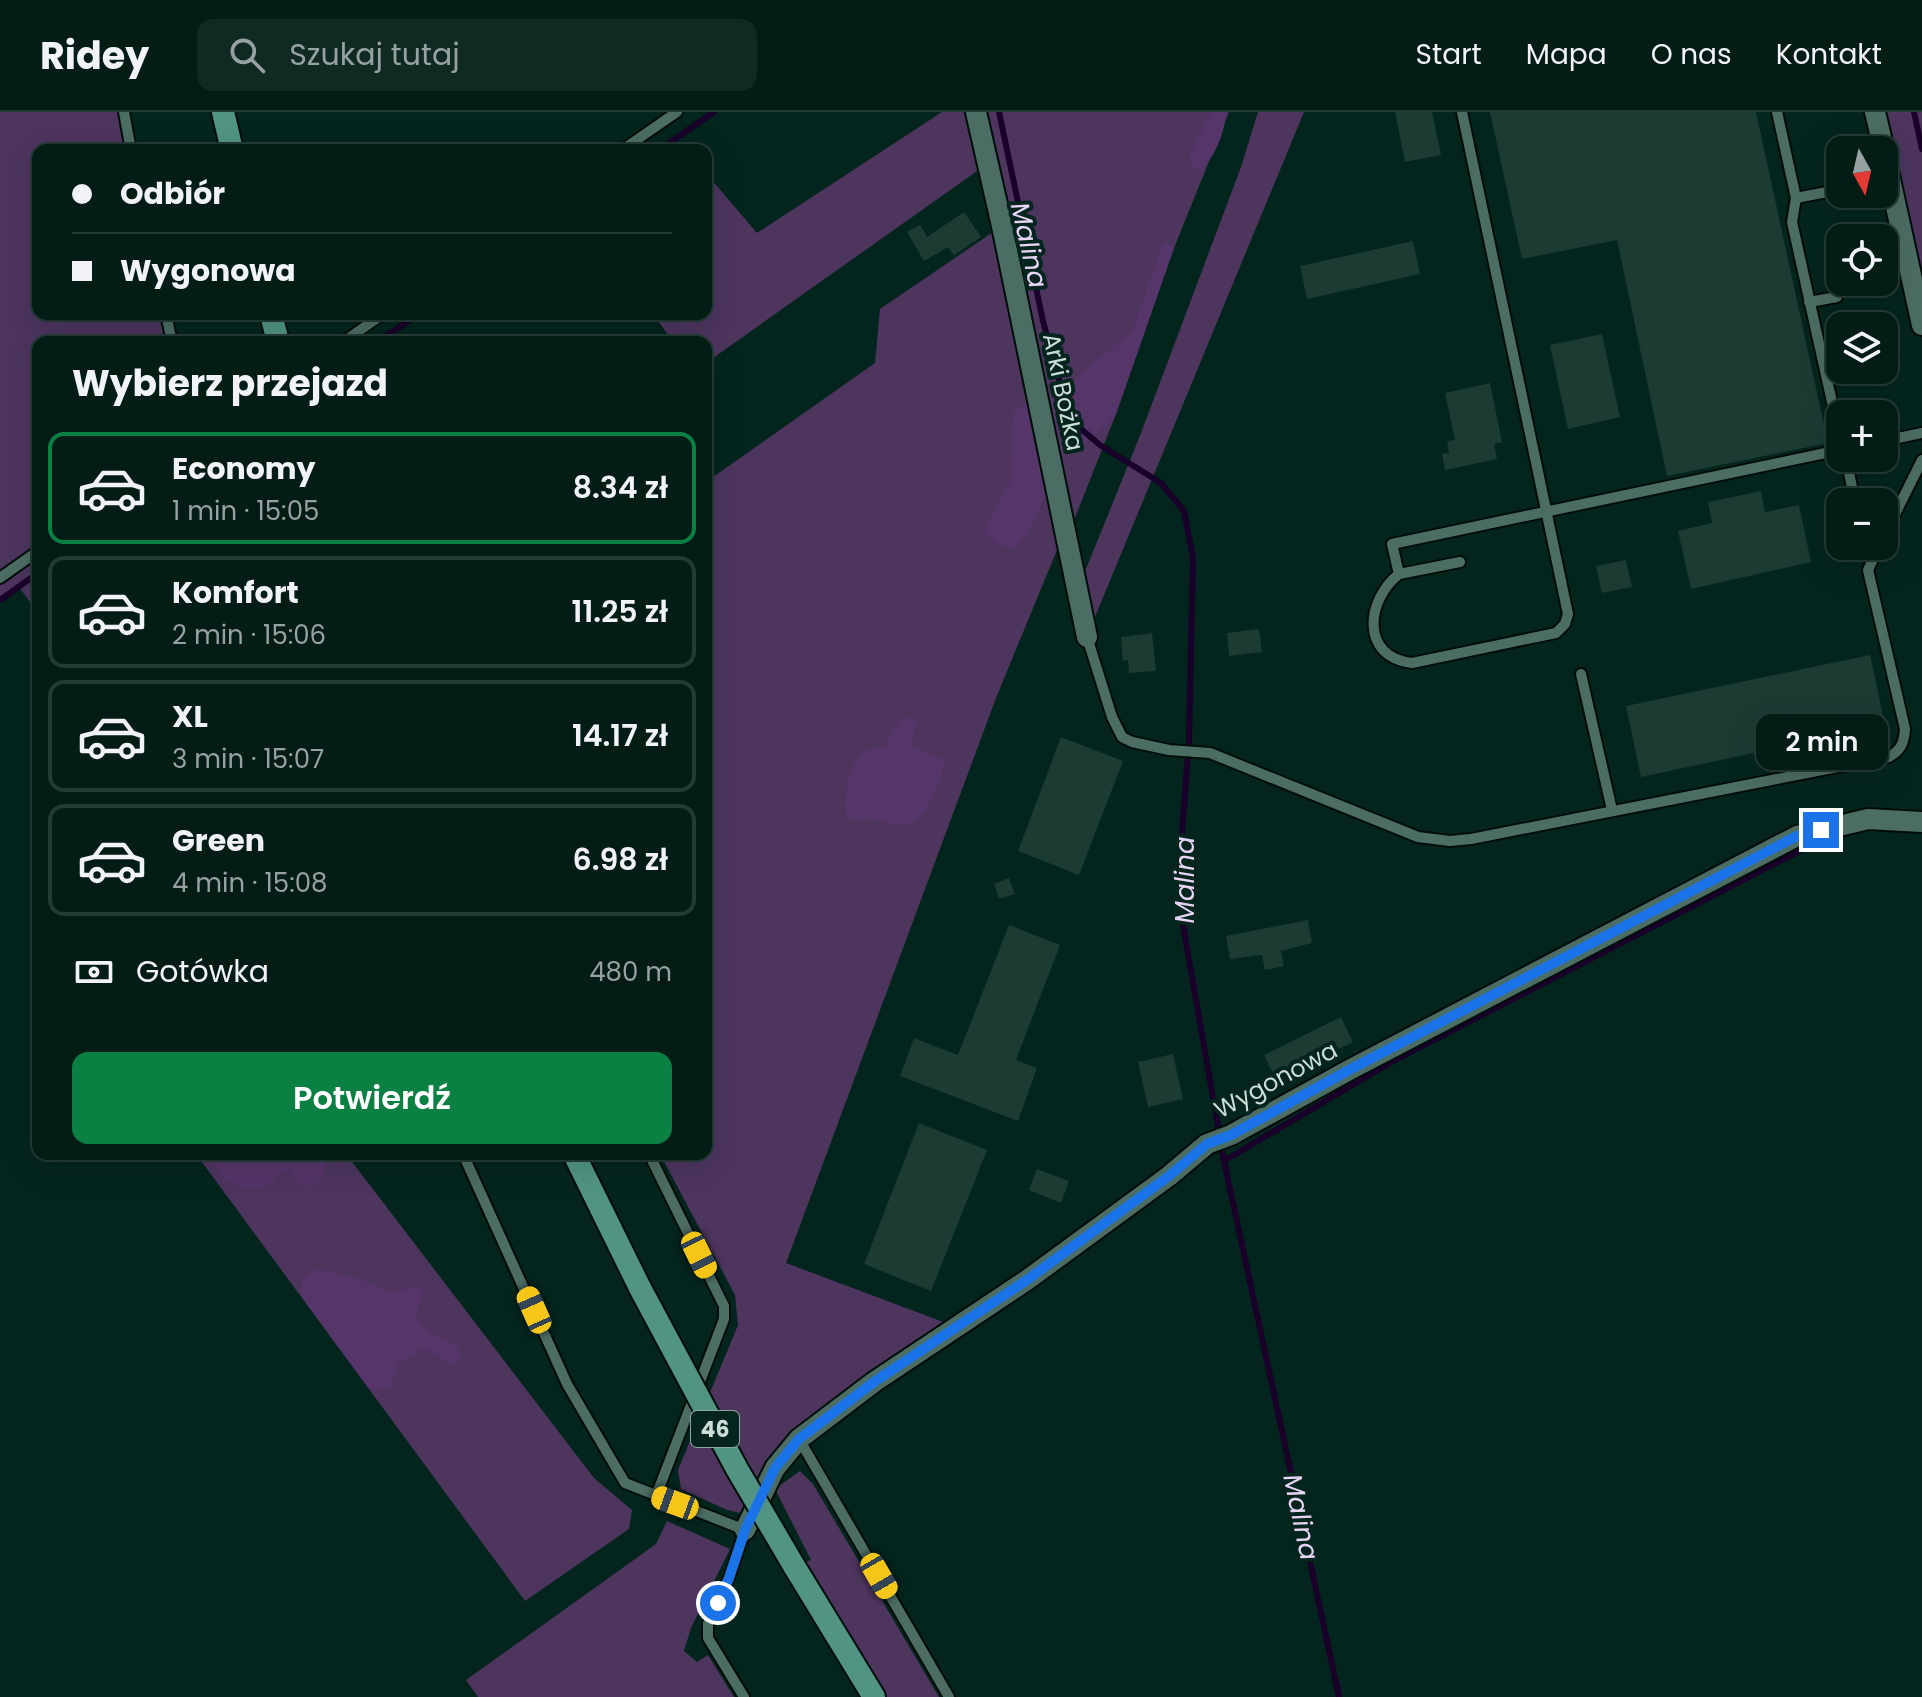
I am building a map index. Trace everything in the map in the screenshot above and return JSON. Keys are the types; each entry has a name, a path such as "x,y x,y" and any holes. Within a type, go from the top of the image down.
{"main road":[{"path":"223,112 231,144"},
{"name":"46","path":"577,1160 640,1288 737,1469 874,1697"}],"street":[{"name":"Arki Bożka","path":"976,112 1087,637"},
{"path":"1875,112 1881,136"},
{"path":"1896,208 1922,325"},
{"name":"Wygonowa","path":"745,1530 775,1468 799,1439 874,1382 1027,1280 1169,1176 1207,1144 1231,1135 1797,836 1868,819 1922,822"}],"lane":[{"path":"124,112 130,144"},
{"path":"631,144 677,112"},
{"path":"1460,562 1399,574 1393,579 1378,604 1373,630 1386,656 1412,663 1556,633 1565,624 1568,614 1462,112"},
{"path":"1777,112 1796,198 1792,222 1831,400"},
{"path":"1796,198 1826,192"},
{"path":"1809,302 1837,297"},
{"path":"352,336 374,320"},
{"path":"1898,438 1922,433"},
{"path":"1399,574 1392,544 1826,453"},
{"path":"1898,508 1922,460"},
{"path":"0,578 32,555"},
{"path":"1087,637 1112,717 1122,737 1169,750 1210,753 1391,828 1437,840 1471,839 1889,757 1899,751 1905,741 1905,729 1868,570 1873,560"},
{"path":"1581,674 1612,810"},
{"path":"466,1160 567,1384 625,1483 745,1530 729,1578 708,1623 708,1638 714,1653 744,1697"},
{"path":"652,1160 724,1306 724,1319 656,1496"},
{"path":"799,1439 949,1697"}],"shaded area":[{"path":"0,112 124,112 130,144 32,144 32,320 167,320 171,336 32,336 32,605 19,587 0,600"},
{"path":"942,112 1229,112 1174,248 1116,414 1071,528 1057,550 996,698 786,1263 946,1323 792,1431 764,1467 745,1514 727,1510 681,1489 678,1470 738,1325 735,1295 663,1160 712,1160 712,478 875,363 880,309 1002,226 987,164 712,359 712,336 669,336 657,320 712,320 712,180 757,233"},
{"path":"1211,112 1226,112 1224,127 1214,153 1198,170 1191,165 1190,155"},
{"path":"1258,112 1304,112 1090,629 1082,579 1141,433 1241,167"},
{"path":"1875,112 1922,112 1922,325 1896,208 1898,136 1880,136"},
{"path":"1168,242 1174,248 1116,414 1105,427 1079,446 1063,453 1052,466 1048,491 1028,533 1012,549 999,545 984,530 1011,481 1013,413 1033,398 1063,396 1080,374 1132,331 1163,244"},
{"path":"901,719 916,721 913,748 945,759 929,804 917,819 905,824 848,818 846,793 855,763 865,751 885,746"},
{"path":"200,1160 351,1160 594,1478 632,1510 629,1529 525,1601"},
{"path":"212,1160 322,1160 326,1168 318,1181 305,1187 297,1182 291,1172 283,1171 269,1184 250,1188 232,1183"},
{"path":"317,1269 354,1277 392,1292 417,1286 424,1291 417,1317 426,1328 460,1349 455,1366 421,1349 398,1364 390,1387 370,1390 304,1300 302,1279"},
{"path":"800,1471 813,1484 939,1697 874,1697 794,1566 811,1560 775,1489"},
{"path":"667,1521 730,1549 691,1628 684,1651 697,1662 708,1655 734,1697 478,1697 466,1680 656,1544"}],"building":[{"path":"1395,112 1432,112 1441,155 1405,162"},
{"path":"1490,112 1756,112 1826,443 1667,476 1617,240 1522,259"},
{"path":"964,212 981,237 954,255 948,247 924,261 907,232 920,225 927,237"},
{"path":"1413,241 1420,274 1307,299 1300,266"},
{"path":"1602,334 1620,417 1568,429 1550,345"},
{"path":"1490,383 1502,442 1494,444 1497,459 1445,470 1442,454 1449,453 1447,441 1455,440 1445,393"},
{"path":"1761,491 1765,512 1799,505 1811,562 1691,589 1678,531 1712,523 1708,502"},
{"path":"1626,560 1632,587 1602,593 1596,566"},
{"path":"1259,629 1262,652 1229,656 1227,633"},
{"path":"1152,633 1156,671 1129,673 1128,660 1123,661 1121,637"},
{"path":"1870,655 1885,725 1641,777 1626,706"},
{"path":"1061,737 1123,761 1079,875 1018,851"},
{"path":"1009,878 1015,894 999,899 994,884"},
{"path":"1308,920 1312,943 1281,951 1284,966 1265,970 1262,955 1230,959 1226,936"},
{"path":"1009,925 1060,945 1016,1060 1037,1068 1018,1121 900,1076 914,1038 958,1055"},
{"path":"1341,1017 1353,1042 1276,1080 1264,1055"},
{"path":"1173,1054 1183,1099 1148,1107 1138,1062"},
{"path":"919,1123 987,1150 931,1291 864,1264"},
{"path":"1037,1169 1069,1181 1061,1203 1029,1190"}],"waterway":[{"path":"668,144 714,112"},
{"name":"Malina","path":"999,112 1043,321 1066,406 1081,429 1100,445 1161,483 1184,511 1193,558 1189,741 1181,846 1183,925 1224,1161 1339,1697"},
{"path":"1914,112 1922,149"},
{"path":"386,336 410,320"},
{"path":"0,600 32,577"},
{"path":"1224,1161 1393,1061 1807,847 1844,835"}],"route":[{"path":"718,1603 745,1530 775,1468 799,1439 874,1382 1027,1280 1169,1176 1207,1144 1231,1135 1797,836 1821,830"}]}
